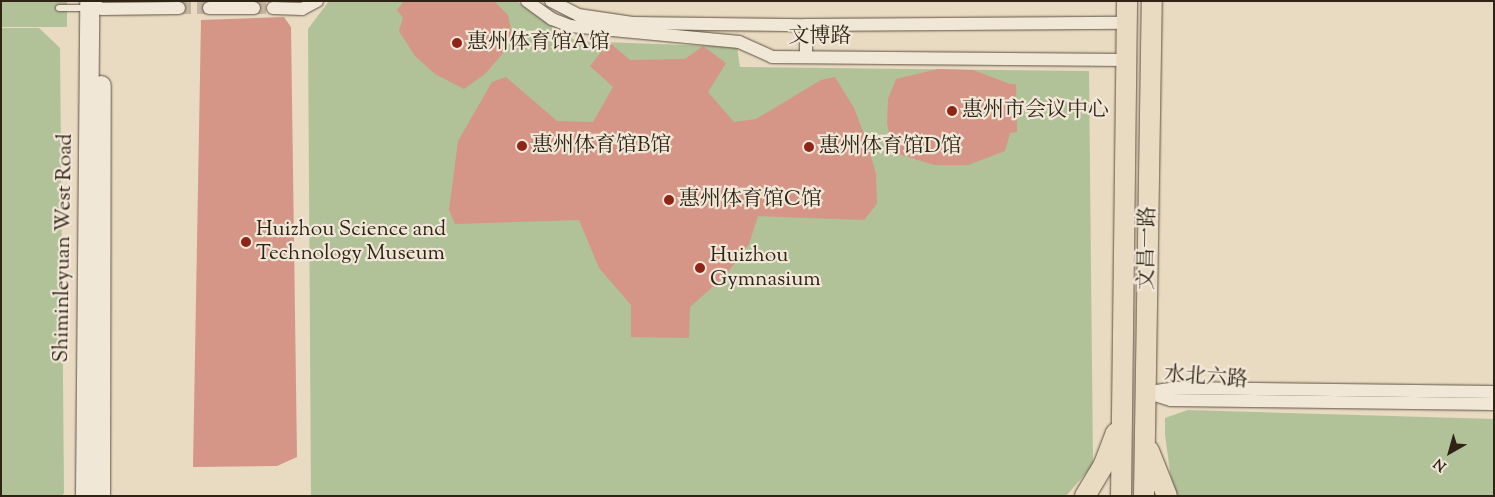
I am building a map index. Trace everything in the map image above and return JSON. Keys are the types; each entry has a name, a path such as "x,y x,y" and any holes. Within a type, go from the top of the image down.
{"main road":[{"name":"文昌一路","path":"1121,496 1127,1"},
{"name":"文昌一路","path":"1144,496 1152,1"},
{"path":"1085,496 1104,464 1121,419"},
{"path":"1145,440 1167,496"}],"street":[{"path":"273,8 302,9 317,1"},
{"name":"文博路","path":"527,1 552,19 570,26 739,42 772,57 1125,60"},
{"name":"文博路","path":"551,1 578,15 632,23 806,25 1126,23"},
{"path":"93,3 179,8"},
{"name":"Shiminleyuan West Road","path":"85,496 93,3"},
{"name":"Shiminleyuan West Road","path":"93,3 100,496"},
{"path":"210,8 254,8"},
{"path":"806,25 806,57"},
{"name":"水北六路","path":"1145,392 1175,388 1494,392"},
{"name":"水北六路","path":"1145,392 1171,400 1494,404"}],"lane":[{"path":"59,8 81,8 93,3"}],"green space":[{"path":"1,1 67,1 67,27 1,27"},
{"name":"Huizhou Gymnasium","path":"329,1 516,1 576,41 737,47 740,67 1089,71 1093,465 1066,496 311,496 308,29"},
{"path":"1,28 39,28 60,48 64,493 62,496 1,496"},
{"path":"1188,410 1494,419 1494,496 1179,496 1172,487 1165,434 1165,418"}],"building":[{"name":"惠州体育馆A馆","path":"404,1 494,1 508,15 512,34 504,52 485,74 464,89 435,74 415,56 399,31 403,18 397,10"},
{"name":"Huizhou Science and Technology Museum","path":"284,17 291,27 297,457 277,466 193,467 201,20"},
{"path":"609,42 630,60 685,59 703,46 726,63 708,92 734,122 756,119 821,80 835,77 854,108 866,139 876,174 877,204 864,220 758,216 749,244 725,276 690,307 689,338 631,337 631,305 599,268 579,220 455,224 449,210 458,141 492,82 506,77 557,121 593,122 613,87 590,66"},
{"name":"惠州市会议中心","path":"938,69 973,70 1010,84 1016,84 1017,132 1010,133 1005,151 968,165 934,165 892,152 887,123 888,99 896,79"}],"tunnel":[{"path":"179,8 209,8"},
{"path":"254,8 273,8"}],"place":[{"name":"惠州体育馆A馆","path":"457,43"},
{"name":"惠州市会议中心","path":"952,111"},
{"name":"惠州体育馆B馆","path":"522,146"},
{"name":"惠州体育馆D馆","path":"809,147"},
{"name":"惠州体育馆C馆","path":"669,200"},
{"name":"Huizhou Science and Technology Museum","path":"246,242"},
{"name":"Huizhou Gymnasium","path":"700,268"}]}
